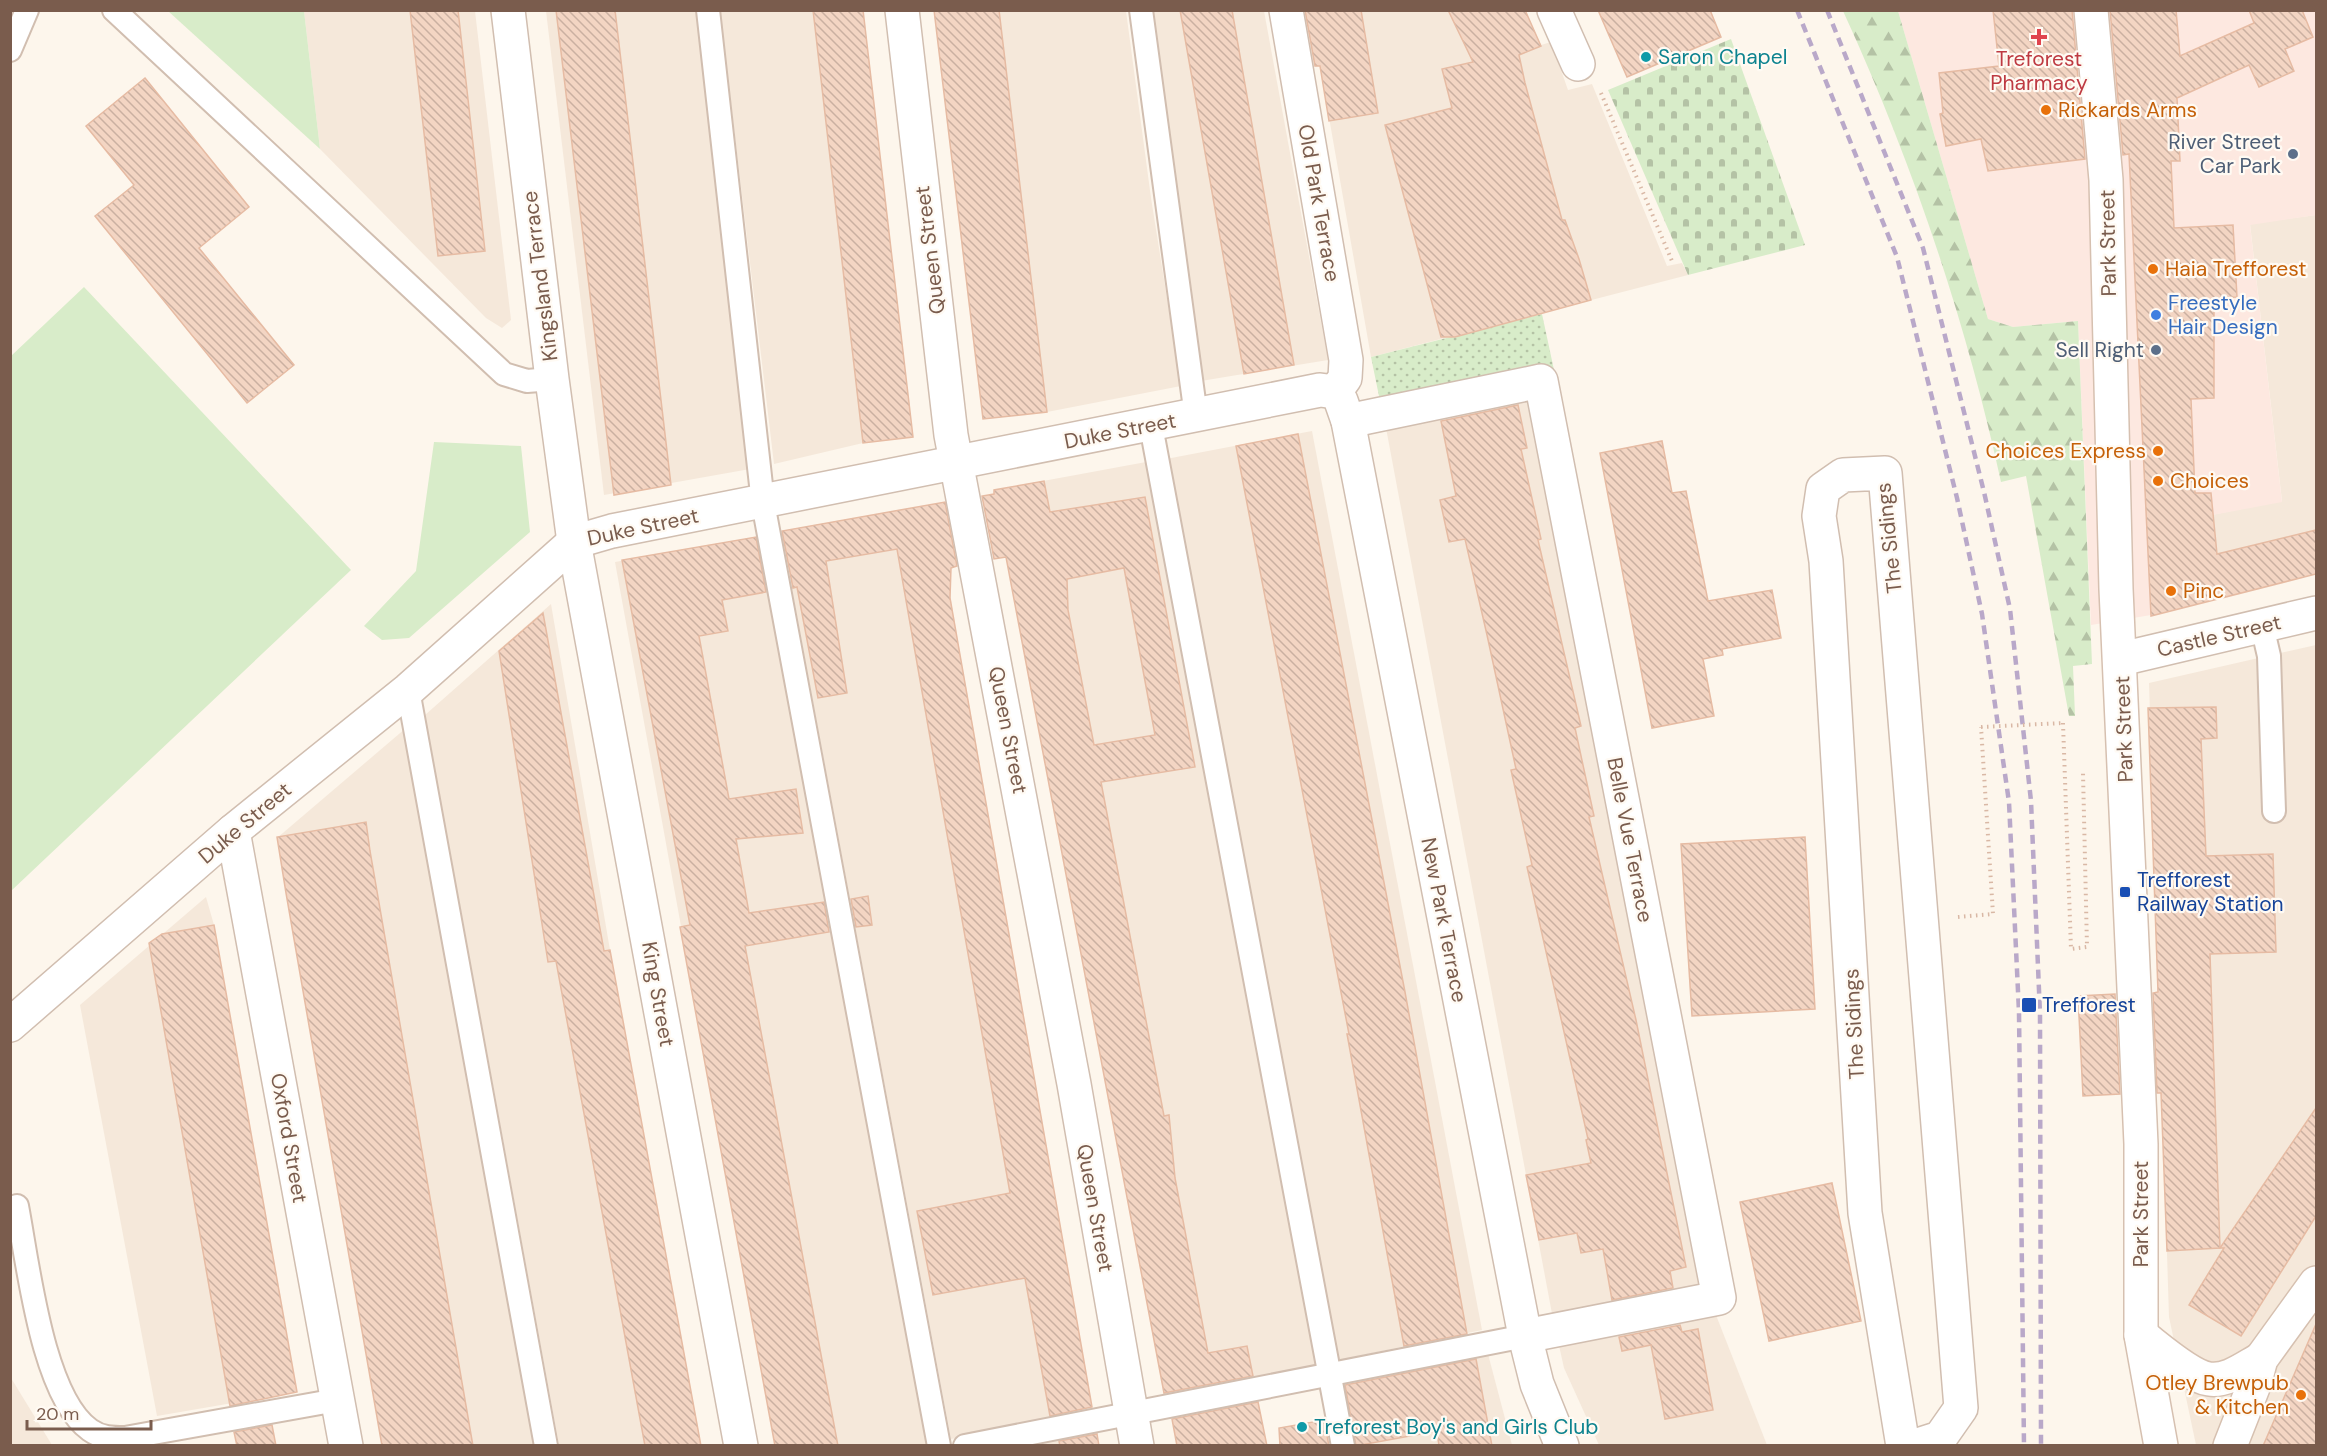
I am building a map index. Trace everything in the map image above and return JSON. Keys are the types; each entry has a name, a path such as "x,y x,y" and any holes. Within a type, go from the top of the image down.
{"street":[{"name":"Kingsland Terrace","path":"508,10 574,542"},
{"name":"Queen Street","path":"902,10 950,423 1074,1084 1137,1446"},
{"name":"Old Park Terrace","path":"1286,10 1346,360 1342,407"},
{"path":"1554,10 1578,64"},
{"name":"Park Street","path":"2091,10 2106,180 2116,589 2121,658 2141,1144 2141,1335 2161,1446"},
{"name":"Belle Vue Terrace","path":"1342,407 1541,381 1719,1298 1525,1336"},
{"name":"Duke Street","path":"10,1025 233,831 408,690 574,542 612,531 1151,426 1320,390 1342,407"},
{"name":"New Park Terrace","path":"1342,407 1525,1336 1537,1384 1562,1446"},
{"name":"The Sidings","path":"1903,1446 1865,1214 1826,561 1819,516 1823,489 1843,475 1885,473 1961,1408 1940,1438 1915,1446"},
{"name":"King Street","path":"574,542 741,1446"},
{"name":"Castle Street","path":"2121,658 2316,613"},
{"name":"Oxford Street","path":"233,831 345,1446"},
{"path":"2230,1446 2254,1385 2261,1359 2316,1283"},
{"path":"2141,1335 2186,1368 2209,1379 2232,1376 2261,1359"}],"lane":[{"path":"10,50 27,10"},
{"path":"114,10 504,374 526,381 552,379"},
{"path":"708,10 763,503 939,1446"},
{"path":"1141,10 1196,416"},
{"path":"1151,426 1343,1446"},
{"path":"2262,626 2269,656 2274,811"},
{"path":"408,690 546,1446"},
{"path":"17,1206 47,1356 57,1386 74,1414 91,1430 108,1438 125,1438 337,1400"},
{"path":"965,1446 1525,1336"}],"path":[{"path":"1578,64 1595,79 1672,261"},
{"path":"1921,920 1993,914 1981,727 2063,723 2072,950 2086,947 2083,767"}],"shaded area":[{"path":"304,11 475,11 511,320 502,328 486,318 320,149"},
{"path":"546,11 697,11 750,469 604,495"},
{"path":"720,11 863,11 913,437 863,443 774,464"},
{"path":"934,11 1126,11 1151,198 1181,386 1047,412 983,419"},
{"path":"1153,11 1264,11 1328,360 1201,381"},
{"path":"1302,11 1525,11 1541,45 1551,42 1568,90 1592,84 1667,266 1682,263 1688,275 1371,357 1320,66 1310,67"},
{"path":"1898,11 2316,11 2316,215 2250,225 2282,502 2213,515 2163,613 2091,625 2078,321 2013,327 1988,319"},
{"path":"2316,215 2316,574 2294,579 2207,556 2201,517 2282,501 2250,224"},
{"path":"1531,397 1707,1292 1553,1319 1386,428"},
{"path":"1312,431 1482,1330 1334,1361 1166,459"},
{"path":"1146,462 1319,1368 1164,1395 994,490"},
{"path":"934,504 1093,1412 951,1439 781,531"},
{"path":"757,537 767,592 775,605 929,1445 775,1445 615,562"},
{"path":"551,604 610,950 701,1445 559,1445 425,715"},
{"path":"2316,645 2316,1445 2196,1445 2169,1317 2149,683"},
{"path":"406,728 535,1445 382,1445 277,838"},
{"path":"206,897 214,925 297,1392 157,1416 80,1005"},
{"path":"1714,1310 1767,1445 1599,1445 1564,1368 1558,1341"},
{"path":"1488,1354 1512,1445 1353,1445 1340,1383"},
{"path":"11,1378 52,1445 11,1445"},
{"path":"1096,1432 1099,1445 1026,1446"}],"green space":[{"path":"168,11 304,11 320,149"},
{"path":"1843,11 1898,11 1988,319 2013,327 2078,321 2092,664 2073,666 2075,716 2069,716 2026,476 2001,482 1971,362 1935,242 1892,125"},
{"path":"1731,39 1805,245 1688,275 1608,90"},
{"path":"84,287 351,570 11,891 11,356"},
{"path":"1542,314 1554,370 1380,401 1371,357"},
{"path":"434,442 521,446 530,532 409,638 382,640 364,626 416,571"}],"building":[{"path":"410,10 458,10 485,251 438,256"},
{"path":"556,10 615,10 671,485 614,495"},
{"path":"813,10 863,10 913,437 863,443"},
{"path":"934,10 999,10 1047,412 983,419"},
{"path":"1180,10 1232,10 1294,365 1244,374"},
{"path":"1305,10 1361,10 1378,113 1329,121 1320,66 1315,66"},
{"path":"1448,10 1525,10 1541,46 1519,55 1525,83 1562,220 1565,220 1591,300 1455,337 1441,337 1385,125 1452,108 1442,69 1473,62"},
{"name":"Saron Chapel","path":"1598,10 1710,10 1721,37 1627,77"},
{"path":"1993,10 2072,10 2085,159 1988,171 1981,139 1946,146 1940,114 1943,113 1939,73 1999,66"},
{"path":"2110,10 2176,10 2180,56 2254,23 2249,10 2302,10 2313,37 2285,49 2294,71 2259,87 2249,65 2177,98 2180,161 2171,161 2174,228 2233,225 2237,297 2214,298 2214,398 2191,399 2195,493 2211,493 2217,554 2316,530 2316,574 2151,616 2129,154 2123,155"},
{"path":"145,78 249,207 199,248 294,365 247,403 95,216 134,185 86,126"},
{"path":"1518,405 1527,448 1521,449 1541,539 1538,540 1581,726 1575,728 1594,816 1589,817 1636,1020 1686,1267 1670,1271 1673,1288 1612,1300 1603,1249 1581,1253 1577,1233 1539,1240 1526,1175 1591,1163 1586,1140 1588,1139 1527,867 1532,865 1511,770 1516,769 1465,539 1449,542 1440,500 1456,496 1441,421"},
{"path":"1298,434 1405,992 1467,1334 1404,1346 1347,1034 1349,1034 1236,446"},
{"path":"1662,441 1672,493 1686,491 1708,601 1772,590 1781,638 1722,649 1723,655 1703,659 1714,716 1652,728 1600,453"},
{"path":"1044,481 1050,512 1145,497 1195,767 1101,782 1164,1116 1169,1115 1175,1178 1208,1353 1247,1346 1253,1376 1164,1393 1006,557 994,559 982,496 994,494 994,490","holes":["1124,568 1155,735 1094,745 1068,610 1067,579"]},
{"path":"945,502 957,566 951,568 950,598 1092,1407 1050,1416 1025,1278 933,1295 917,1211 1010,1193 897,549 826,561 847,693 818,698 797,587 793,588 782,531"},
{"path":"756,537 766,592 722,600 728,631 699,636 729,799 796,789 803,833 736,839 749,913 824,902 829,932 745,946 838,1446 775,1446 680,927 690,925 622,560"},
{"path":"543,613 604,951 610,950 701,1446 645,1446 556,961 548,962 499,651"},
{"path":"2216,707 2217,738 2201,739 2206,856 2273,854 2276,952 2210,954 2220,1248 2167,1251 2161,1093 2157,1093 2153,993 2158,992 2148,708"},
{"path":"366,822 473,1446 382,1446 286,893 277,837"},
{"path":"1805,837 1815,1009 1692,1016 1681,844"},
{"path":"868,896 872,925 856,927 851,899"},
{"path":"214,925 297,1392 230,1406 149,943 162,934"},
{"path":"2115,994 2120,1094 2083,1096 2078,996"},
{"path":"2316,1108 2316,1216 2241,1336 2189,1305 2224,1248 2220,1248"},
{"path":"1832,1183 1861,1321 1769,1341 1740,1202"},
{"name":"Otley Brewpub & Kitchen","path":"2316,1324 2316,1446 2263,1446"},
{"path":"1680,1325 1682,1332 1698,1329 1713,1410 1665,1419 1651,1345 1622,1351 1619,1337"},
{"path":"1476,1359 1492,1446 1439,1446 1437,1431 1356,1446 1345,1385"},
{"path":"1258,1402 1267,1446 1177,1446 1172,1419"},
{"path":"1324,1420 1329,1446 1280,1446 1279,1428"},
{"path":"272,1425 276,1446 237,1446 234,1432"},
{"path":"1097,1434 1099,1446 1060,1446 1059,1441"}],"railway":[{"path":"1797,10 1897,257 1957,498 1982,614 2009,802 2019,1012 2024,1446"},
{"path":"1827,10 1923,248 1984,492 2010,609 2031,801 2040,1014 2041,1446"}],"place":[{"name":"Treforest Pharmacy","path":"2039,37"},
{"name":"Saron Chapel","path":"1646,57"},
{"name":"Rickards Arms","path":"2046,110"},
{"name":"River Street Car Park","path":"2293,154"},
{"name":"Haia Trefforest","path":"2153,269"},
{"name":"Freestyle Hair Design","path":"2156,315"},
{"name":"Sell Right","path":"2156,350"},
{"name":"Choices Express","path":"2158,451"},
{"name":"Choices","path":"2158,481"},
{"name":"Pinc","path":"2171,591"},
{"name":"Trefforest Railway Station","path":"2125,892"},
{"name":"Trefforest","path":"2029,1005"},
{"name":"Otley Brewpub & Kitchen","path":"2301,1395"},
{"name":"Treforest Boy's and Girls Club","path":"1302,1427"}]}
